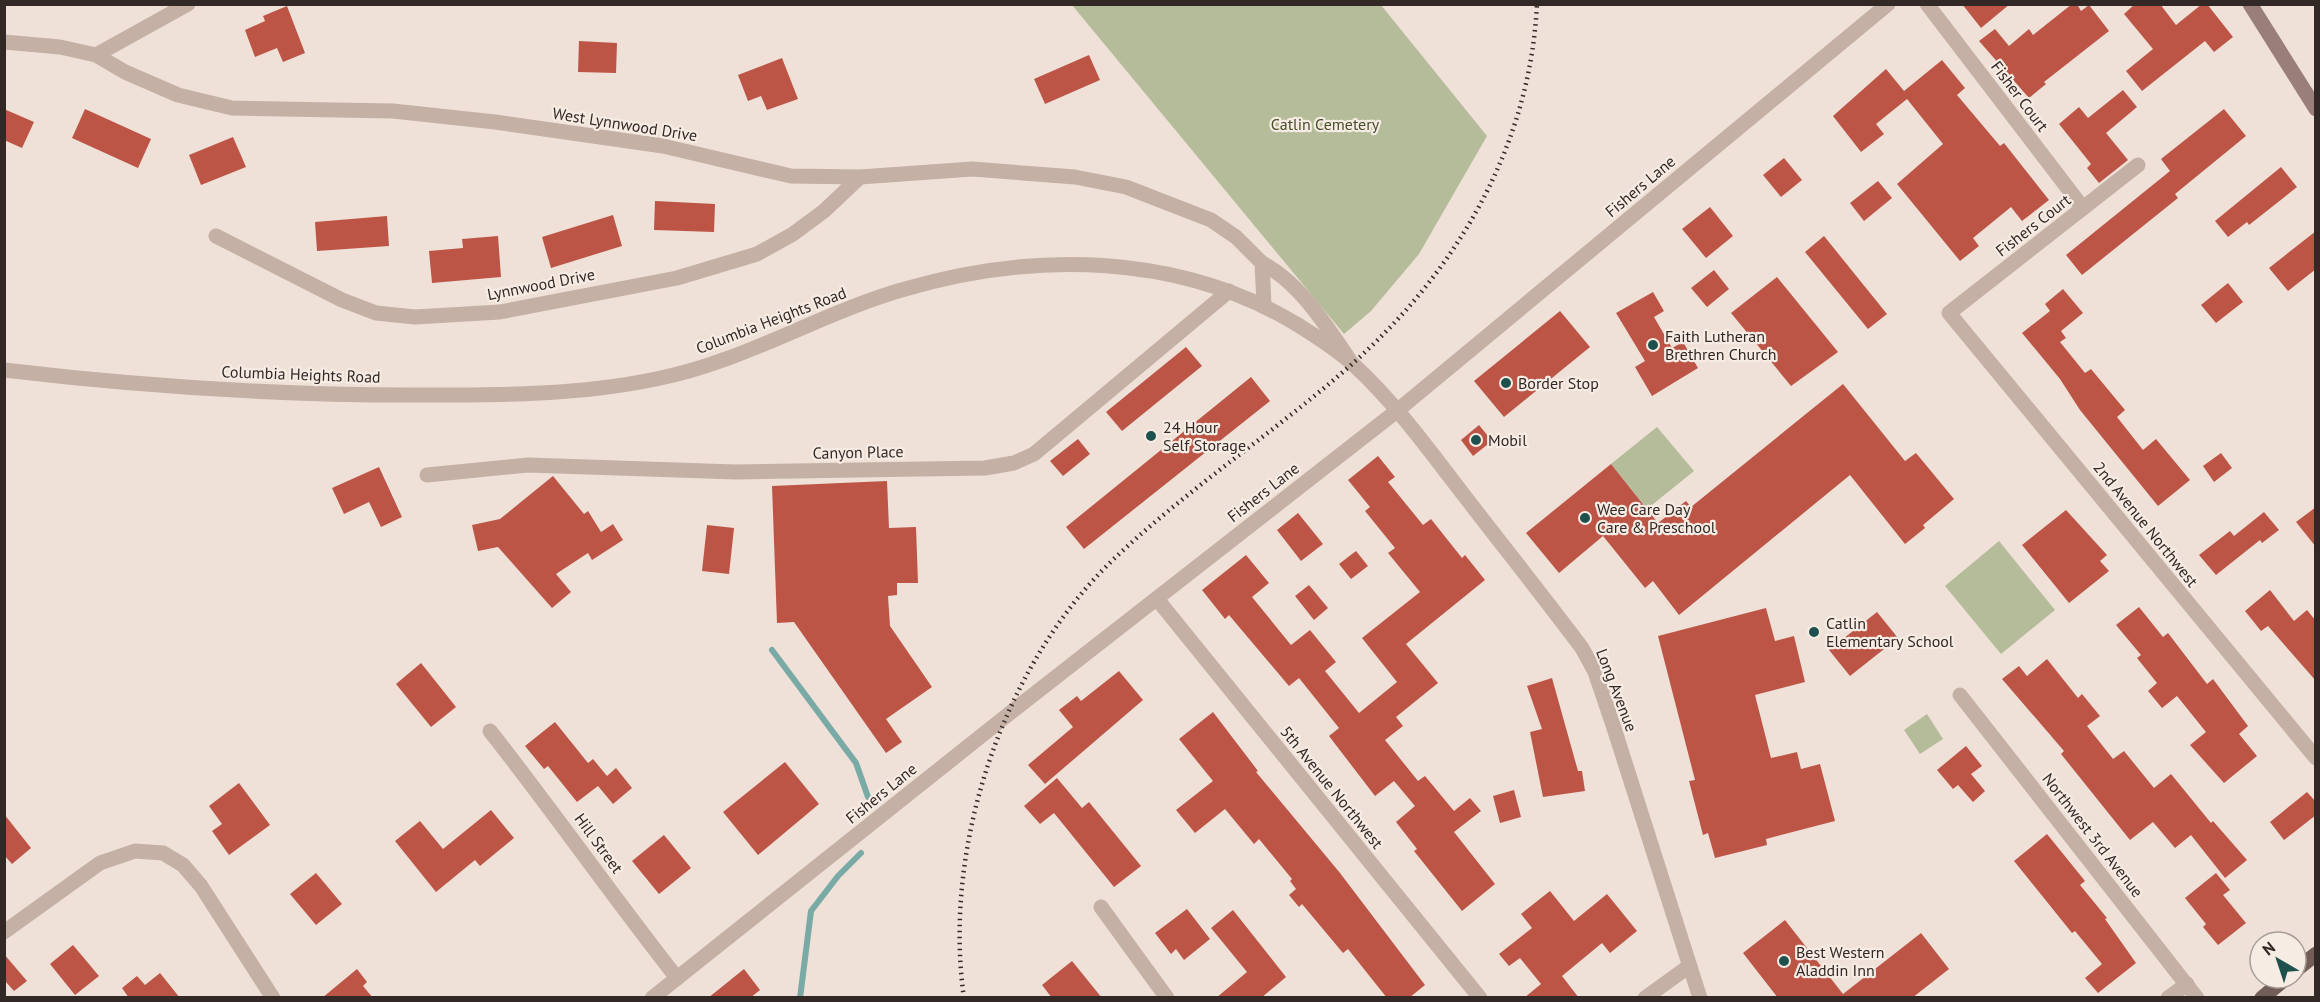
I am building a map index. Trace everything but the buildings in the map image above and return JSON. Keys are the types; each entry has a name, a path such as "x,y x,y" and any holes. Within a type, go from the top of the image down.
{"main road":[{"path":"2250,4 2316,109"}],"street":[{"path":"96,55 189,4"},
{"name":"Fishers Lane","path":"652,998 1398,410 1887,4"},
{"name":"Fisher Court","path":"1927,4 2083,208"},
{"name":"West Lynnwood Drive","path":"4,42 60,47 96,55 125,72 178,95 232,108 404,112 663,146 791,176 860,177 972,169 1076,177 1126,187 1211,220 1236,237 1262,263 1281,272 1322,320 1353,363"},
{"name":"Fishers Court","path":"1949,313 2138,165"},
{"name":"Lynnwood Drive","path":"216,236 342,300 376,313 415,317 500,312 677,278 757,254 793,234 824,212 860,177"},
{"path":"1262,263 1264,305"},
{"name":"Columbia Heights Road","path":"4,370 251,393 515,396 589,390 658,379 721,362 849,308 903,289 1003,268 1059,264 1111,265 1168,274 1229,291 1264,305 1353,363 1398,410"},
{"name":"Canyon Place","path":"427,475 528,465 736,472 985,468 1014,464 1034,454 1229,291"},
{"name":"2nd Avenue Northwest","path":"1949,313 2316,758"},
{"name":"Long Avenue","path":"1398,410 1582,648 1595,672 1688,967 1700,998"},
{"name":"5th Avenue Northwest","path":"1157,599 1480,998"},
{"name":"Northwest 3rd Avenue","path":"1960,695 2197,998"},
{"name":"Hill Street","path":"490,731 677,978"},
{"path":"4,932 100,863 135,851 163,853 183,865 201,886 273,998"},
{"path":"1101,906 1167,998"},
{"path":"1645,998 1688,967"},
{"path":"2168,998 2187,984"}],"green space":[{"name":"Catlin Cemetery","path":"1072,5 1381,5 1487,136 1419,254 1371,311 1344,334"},
{"path":"1657,427 1694,471 1647,509 1611,464"},
{"path":"1999,541 2055,610 2001,654 1945,586"},
{"path":"1927,714 1943,739 1920,754 1904,730"}],"waterway":[{"path":"772,650 856,763 868,797"},
{"path":"800,998 811,911 838,876 861,853"}],"railway":[{"path":"964,998 960,940 963,880 973,819 990,759 1013,702 1042,648 1077,599 1117,556 1174,506 1351,365 1389,329 1423,289 1454,248 1481,203 1503,157 1520,108 1531,57 1537,4"}],"place":[{"name":"Faith Lutheran Brethren Church","path":"1653,345"},
{"name":"Border Stop","path":"1506,383"},
{"name":"24 Hour Self Storage","path":"1151,436"},
{"name":"Mobil","path":"1476,440"},
{"name":"Wee Care Day Care & Preschool","path":"1585,518"},
{"name":"Catlin Elementary School","path":"1814,632"},
{"name":"Best Western Aladdin Inn","path":"1784,961"}]}
